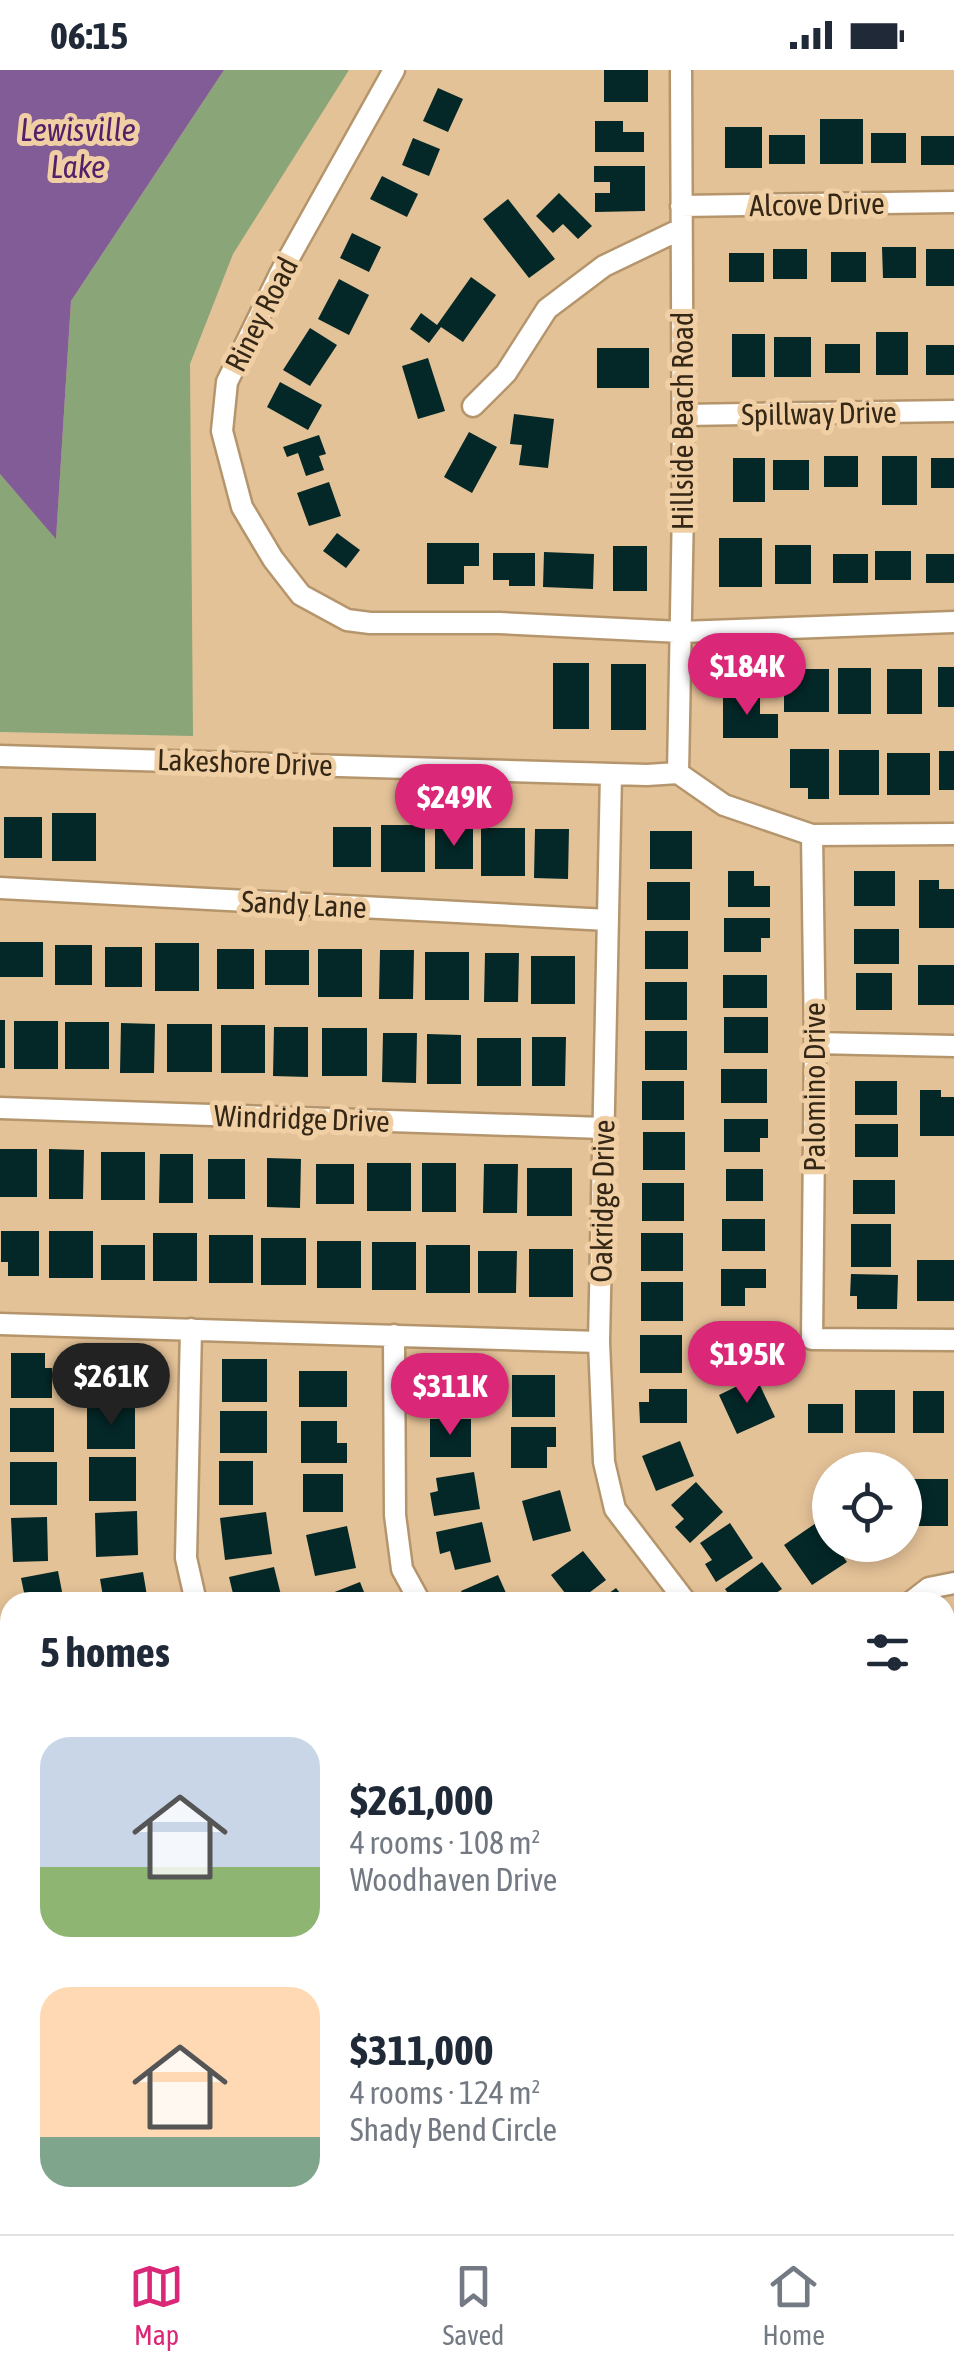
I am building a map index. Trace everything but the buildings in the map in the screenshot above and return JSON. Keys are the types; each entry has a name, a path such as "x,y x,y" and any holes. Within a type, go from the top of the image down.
{"street":[{"name":"Riney Road","path":"394,70 280,272 227,382 222,431 242,507 301,596 347,620 370,623 499,623 681,632 954,622"},
{"name":"Hillside Beach Road","path":"678,773 684,416 681,70"},
{"name":"Alcove Drive","path":"681,206 954,202"},
{"path":"473,406 506,373 548,309 604,266 681,229"},
{"name":"Spillway Drive","path":"684,416 954,411"},
{"name":"Lakeshore Drive","path":"0,756 678,773"},
{"path":"678,773 724,805 812,835 954,834"},
{"name":"Oakridge Drive","path":"611,774 599,1342 604,1462 615,1509 678,1592"},
{"name":"Palomino Drive","path":"812,835 812,1338 954,1340"},
{"name":"Sandy Lane","path":"0,888 608,920"},
{"path":"815,1043 954,1046"},
{"name":"Windridge Drive","path":"0,1108 603,1128"},
{"path":"0,1324 599,1342"},
{"path":"191,1330 186,1558 194,1592"},
{"path":"394,1336 395,1514 402,1568 415,1592"},
{"path":"924,1592 954,1582"}],"green space":[{"path":"224,70 349,70 233,254 190,364 193,736 0,732 0,474 56,538 71,301"}],"water":[{"name":"Lewisville Lake","path":"0,70 224,70 71,301 56,539 0,474"}]}
